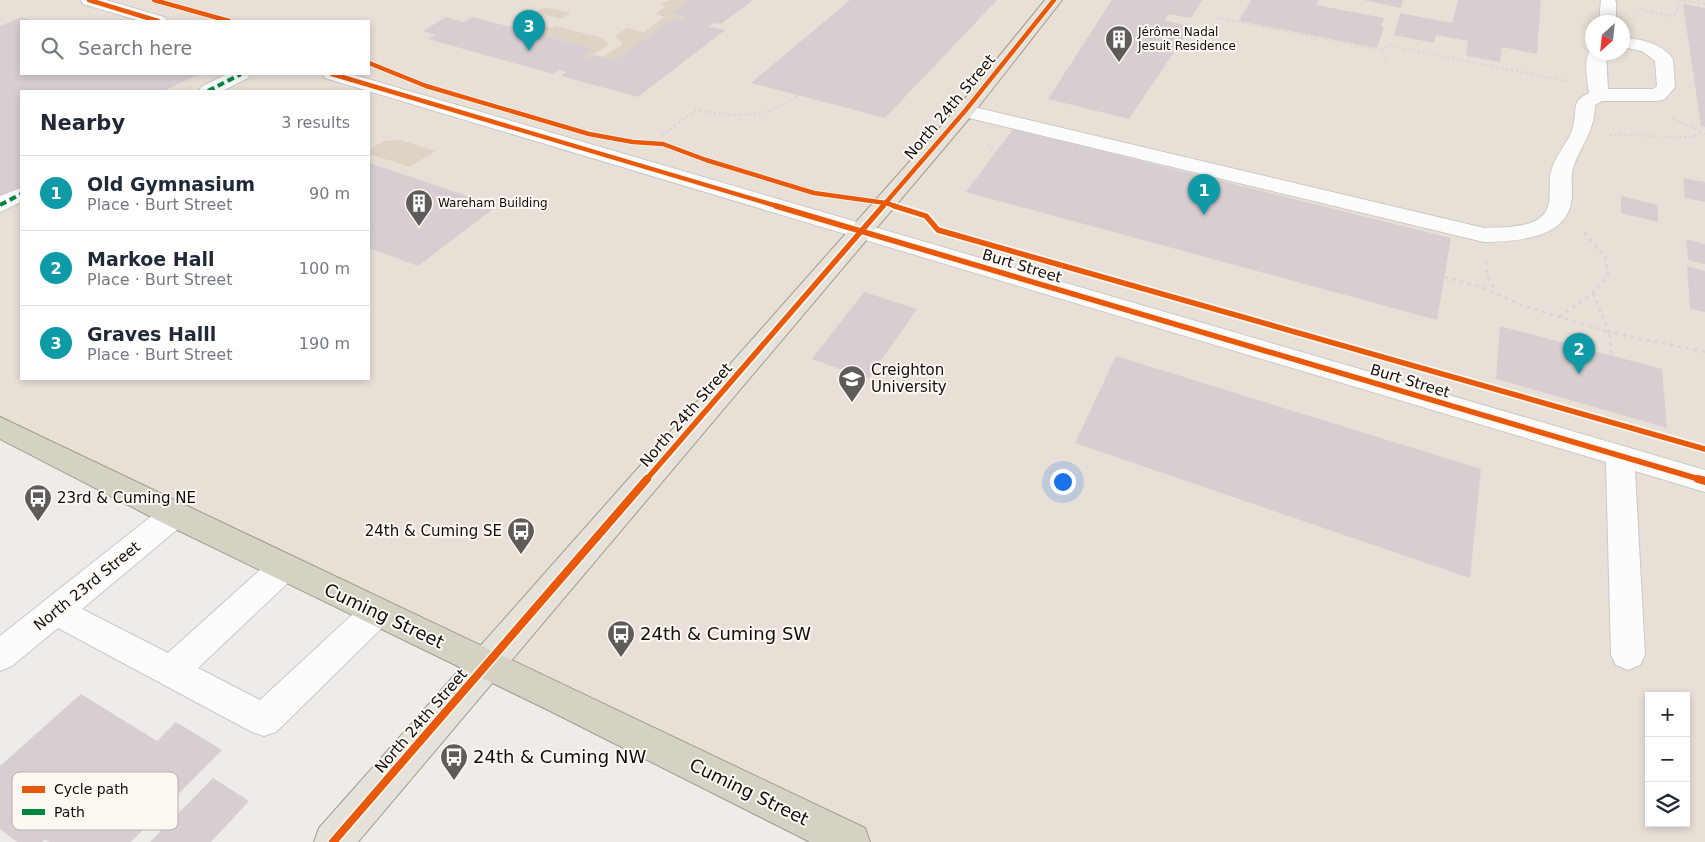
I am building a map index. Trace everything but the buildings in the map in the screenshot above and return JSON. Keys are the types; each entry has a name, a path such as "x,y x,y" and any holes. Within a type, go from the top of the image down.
{"highway":[{"name":"Cuming Street","path":"7,435 376,613 487,664 850,842"}],"main road":[{"name":"North 24th Street","path":"333,842 965,111 1054,0"}],"street":[{"path":"89,0 155,20"},
{"path":"1608,2 1608,15"},
{"path":"965,111 1484,236 1528,231 1550,221 1560,204 1559,183 1562,168 1586,124 1585,102 1599,91 1658,95 1666,87 1664,59 1648,47 1630,44"},
{"path":"1597,60 1599,91"},
{"path":"210,90 239,75"},
{"name":"Burt Street","path":"335,75 1705,481"},
{"path":"0,206 20,195"},
{"path":"1620,456 1628,655"},
{"name":"North 23rd Street","path":"0,656 174,515"},
{"path":"171,672 283,568"},
{"path":"56,611 264,720 376,613"}],"path":[{"path":"1632,6 1651,14 1674,17 1680,0 1705,4"},
{"path":"1217,18 1383,50"},
{"path":"1383,50 1387,45 1599,91"},
{"path":"1383,50 1386,62"},
{"path":"663,144 662,135 696,110 739,116 759,116 776,112 799,95"},
{"path":"1581,133 1690,137 1703,133"},
{"path":"982,140 995,154"},
{"path":"1559,317 1593,293 1608,276 1605,256 1560,204"},
{"path":"1444,277 1496,291 1524,306 1608,332 1705,352"},
{"path":"1593,293 1608,332 1612,356"}],"shaded area":[{"name":"Creighton University","path":"0,0 1705,0 1705,842 831,842 0,427"},
{"path":"671,0 689,0 671,13 685,16 681,20 675,18 615,60 602,57 623,44 615,36 627,28 644,32 665,17 655,14 665,7 659,4"},
{"path":"543,7 571,13 562,19 545,15 533,23 551,28 555,26 602,38 609,45 587,58 580,56 592,48 511,26"},
{"path":"401,140 435,151 410,167 370,154 370,149 383,141"}],"marked path":[{"path":"210,90 239,75"},
{"path":"0,205 20,195"}],"cycle path":[{"path":"89,0 155,20"},
{"path":"154,0 225,20"},
{"path":"333,842 965,111 1054,0"},
{"path":"370,63 426,86 589,134 633,142 663,144 706,160 814,193 886,203 926,216 938,230 1705,449"},
{"path":"335,75 1705,481"}],"place":[{"name":"Graves Halll","path":"529,51"},
{"name":"Jérôme Nadal Jesuit Residence","path":"1119,63"},
{"name":"Old Gymnasium","path":"1204,215"},
{"name":"Wareham Building","path":"419,227"},
{"name":"Markoe Hall","path":"1579,374"},
{"name":"Creighton University","path":"852,403"},
{"name":"23rd & Cuming NE","path":"38,522"},
{"name":"24th & Cuming SE","path":"521,555"},
{"name":"24th & Cuming SW","path":"621,658"},
{"name":"24th & Cuming NW","path":"454,781"}]}
